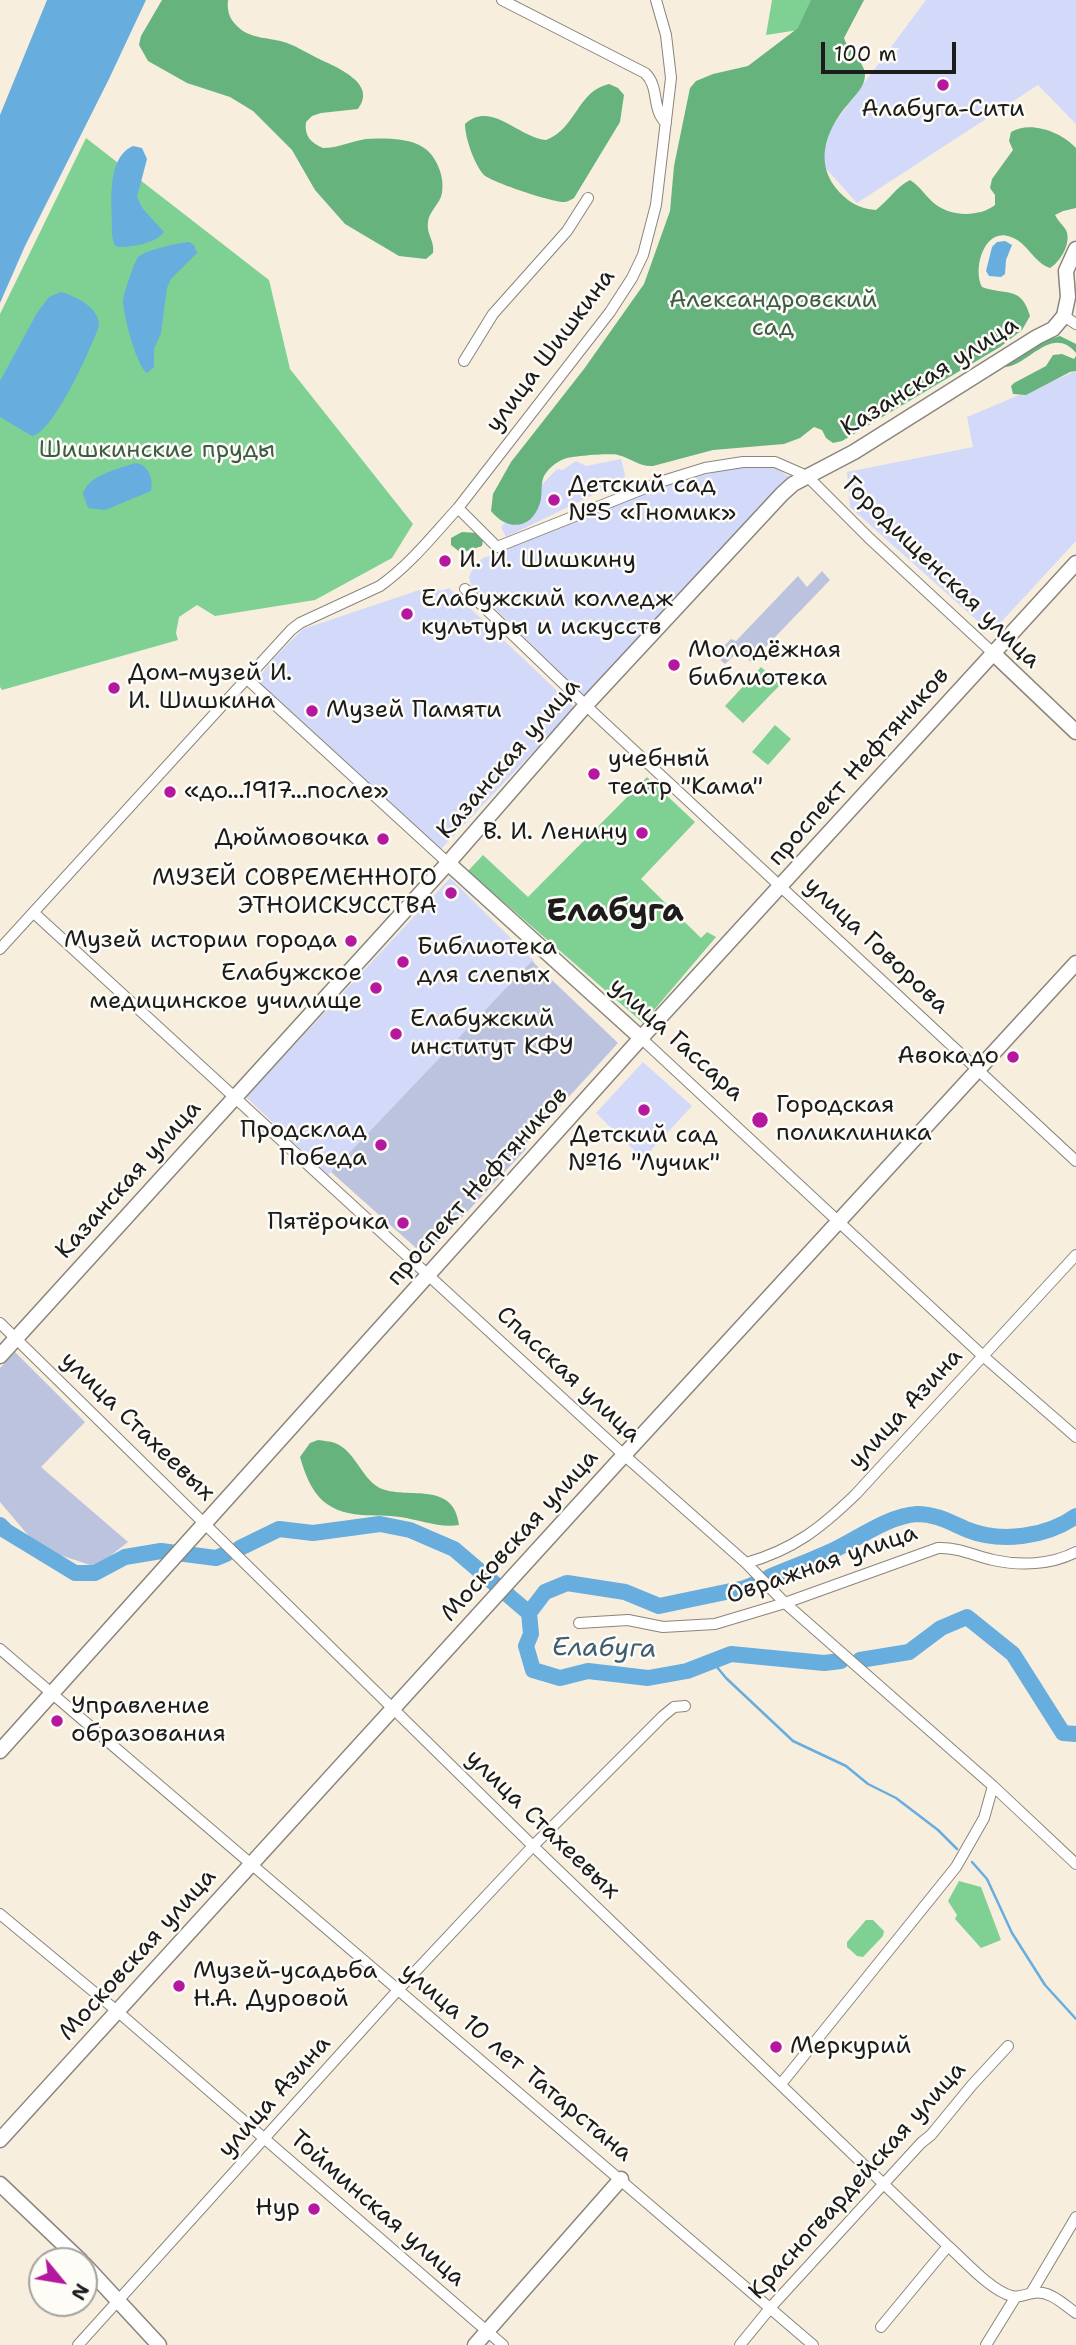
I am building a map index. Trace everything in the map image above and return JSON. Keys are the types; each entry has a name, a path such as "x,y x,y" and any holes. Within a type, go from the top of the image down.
{"main road":[{"name":"Казанская улица","path":"0,1356 448,863 586,705 782,494 807,476 853,452 1059,323 1070,320 1066,271 1076,249"},
{"name":"проспект Нефтяников","path":"0,1751 642,1038 1076,563"},
{"name":"Городищенская улица","path":"993,653 1076,732"},
{"name":"улица Гассара","path":"448,863 642,1038"},
{"name":"Московская улица","path":"0,2140 1076,963"},
{"path":"475,2345 621,2179"},
{"path":"0,2184 65,2247"},
{"path":"98,2281 159,2345"}],"street":[{"path":"502,0 645,73 654,85 659,113 666,122"},
{"name":"улица Шишкина","path":"0,948 291,630 300,623 380,586 412,559 458,508 610,312 632,278 650,232 671,78 666,35 656,0"},
{"path":"464,360 493,314 567,231 588,198"},
{"path":"458,508 497,547 663,481 705,468 766,461 786,465 807,476"},
{"name":"Городищенская улица","path":"807,476 869,538 993,653"},
{"name":"улица Говорова","path":"465,589 1076,1161"},
{"name":"улица Гассара","path":"246,678 448,863"},
{"name":"Спасская улица","path":"34,913 624,1455 746,1563 785,1604 993,1786 1076,1864"},
{"name":"улица Гассара","path":"642,1038 983,1356 1076,1437"},
{"name":"улица Азина","path":"746,1563 771,1556 824,1525 856,1494 1076,1255"},
{"name":"улица Стахеевых","path":"0,1323 743,2050 948,2246 990,2283 1015,2298"},
{"name":"Овражная улица","path":"579,1623 628,1620 663,1627 715,1624 785,1604 938,1548 949,1547 994,1560 1030,1563 1051,1561 1076,1552"},
{"name":"улица 10 лет Татарстана","path":"0,1649 813,2345"},
{"name":"улица Азина","path":"78,2345 398,1990 533,1846 663,1716 674,1707 685,1706"},
{"path":"781,2084 956,1867 984,1818 993,1786"},
{"name":"Тойминская улица","path":"0,1914 117,2011 502,2345"},
{"name":"Красногвардейская улица","path":"740,2345 771,2307 920,2143 931,2135 1008,2046"},
{"path":"1031,2293 1076,2217"},
{"path":"881,2327 948,2246"},
{"path":"986,2345 1015,2298 1031,2293 1046,2293 1076,2313"}],"shaded area":[{"path":"926,0 1076,0 1076,124 1038,85 857,203 812,153"},
{"path":"1076,371 1076,541 991,633 850,507 847,472 973,447 967,417"},
{"name":"Детский сад №5 «Гномик»","path":"621,459 626,479 506,537 501,527 557,469 563,470 576,461 586,466"},
{"path":"743,465 773,466 789,477 587,695 584,696 471,585 469,577 474,566 483,558 666,485"},
{"path":"822,571 830,580 751,662 739,651 725,664 715,655 731,639 736,641 798,576 807,587"},
{"path":"431,586 440,591 449,588 575,708 441,849 257,681 271,661 303,629"},
{"path":"450,878 534,961 328,1175 246,1097"},
{"path":"532,961 618,1043 524,1146 526,1149 440,1241 416,1248 331,1172"},
{"name":"Детский сад №16 \"Лучик\"","path":"643,1062 692,1106 643,1159 596,1113"},
{"path":"15,1352 85,1422 41,1467 128,1542 96,1567 39,1548 0,1502 0,1368"}],"green space":[{"path":"162,0 228,0 230,17 241,30 291,45 352,77 363,91 363,100 358,109 312,116 306,122 307,135 323,148 366,139 394,139 415,143 431,154 438,166 443,186 441,197 428,222 433,253 426,259 399,256 345,224 315,190 292,150 253,111 230,97 187,83 148,61 139,45 141,36"},
{"path":"772,0 823,0 812,28 766,35"},
{"name":"Александровский сад","path":"811,0 864,0 844,38 862,66 865,79 835,122 825,154 825,165 835,187 853,203 876,210 910,180 942,208 965,214 982,212 995,205 995,195 990,188 992,179 1013,150 1009,141 1011,132 1027,127 1045,130 1063,137 1076,148 1076,208 1055,215 1067,235 1064,252 1058,261 1050,268 1017,240 1002,235 994,237 988,243 980,260 979,279 982,287 1012,293 1026,306 1030,316 1022,330 1000,347 842,441 833,443 826,438 822,430 814,427 800,438 784,444 713,450 653,466 614,454 568,458 555,464 544,476 540,503 531,518 519,525 512,525 498,518 491,511 493,494 511,462 584,369 644,284 670,211 674,166 690,88 696,81 713,74 748,66 798,28"},
{"path":"609,84 624,95 620,122 574,198 564,202 535,195 483,174 473,157 465,124 485,116 546,140 564,127 590,94"},
{"name":"Шишкинские пруды","path":"86,138 269,280 290,369 413,524 392,558 315,600 215,616 197,605 179,617 176,633 178,640 2,690 0,314"},
{"path":"1060,336 1076,344 1076,353 1067,345 1057,343 1048,345 1012,366 1003,367 1038,343"},
{"path":"1062,354 1074,359 1076,356 1076,371 1026,395 1013,394 1011,386 1014,383 1046,366 1053,355"},
{"path":"462,532 477,533 483,540 482,546 461,553 451,545 451,538"},
{"path":"761,667 780,685 743,723 725,706"},
{"path":"775,725 791,739 768,765 752,752"},
{"path":"647,777 695,822 641,879 701,938 707,932 716,937 643,1023 468,871 483,855 528,897"},
{"path":"318,1440 333,1442 342,1447 369,1480 382,1489 429,1494 449,1502 459,1525 348,1513 327,1504 313,1490 300,1457 310,1443"},
{"path":"959,1881 981,1887 1001,1940 981,1948 955,1919 957,1915 948,1901"},
{"path":"866,1920 873,1920 884,1931 883,1936 863,1957 857,1956 847,1947 847,1942"}],"water":[{"path":"47,0 146,0 25,246 0,303 0,115"},
{"path":"133,146 142,148 147,159 137,197 143,209 164,232 149,242 118,247 114,244 112,235 112,186 118,162 124,152"},
{"path":"1005,241 1012,245 1006,260 1005,274 1001,277 989,276 986,271 992,247 997,242"},
{"path":"189,242 194,245 197,253 171,279 167,288 161,333 154,349 154,367 147,373 135,351 123,302 134,265 142,254"},
{"path":"61,292 91,308 99,326 61,405 41,431 32,436 0,417 0,381 37,313 49,297"},
{"path":"135,463 143,466 149,473 151,491 105,510 88,508 83,494 91,482 97,477"}],"waterway":[{"name":"Елабуга","path":"769,1577 826,1554 885,1523 906,1516 931,1516 981,1534 1009,1537 1052,1529 1076,1516"},
{"name":"Елабуга","path":"240,1548 279,1529 313,1533 380,1524 410,1530 454,1549 529,1613 531,1634 526,1646 533,1670 560,1678 588,1671 648,1678 687,1671 731,1654 824,1663 841,1661"},
{"name":"Елабуга","path":"0,1525 75,1573 95,1573 125,1557 161,1551 216,1558 226,1554"},
{"path":"529,1613 545,1592 567,1583 625,1592 659,1606 755,1584"},
{"name":"Елабуга","path":"860,1660 909,1652 941,1628 967,1617 1013,1654 1063,1733 1076,1734"},
{"path":"712,1661 726,1678 793,1741 846,1766 868,1784 896,1798 938,1830 957,1849"},
{"path":"972,1862 987,1879 1012,1933 1045,1985 1076,2019"}],"place":[{"name":"Алабуга-Сити","path":"943,85"},
{"name":"Детский сад №5 «Гномик»","path":"554,500"},
{"name":"И. И. Шишкину","path":"445,561"},
{"name":"Елабужский колледж культуры и искусств","path":"407,614"},
{"name":"Молодёжная библиотека","path":"674,665"},
{"name":"Дом-музей И. И. Шишкина","path":"114,688"},
{"name":"Музей Памяти","path":"312,711"},
{"name":"учебный театр \"Кама\"","path":"594,774"},
{"name":"«до...1917...после»","path":"170,792"},
{"name":"В. И. Ленину","path":"642,833"},
{"name":"Дюймовочка","path":"383,839"},
{"name":"МУЗЕЙ СОВРЕМЕННОГО ЭТНОИСКУССТВА","path":"451,893"},
{"name":"Музей истории города","path":"351,941"},
{"name":"Библиотека для слепых","path":"403,962"},
{"name":"Елабужское медицинское училище","path":"376,988"},
{"name":"Елабужский институт КФУ","path":"396,1034"},
{"name":"Авокадо","path":"1013,1057"},
{"name":"Детский сад №16 \"Лучик\"","path":"644,1110"},
{"name":"Городская поликлиника","path":"760,1120"},
{"name":"Продсклад Победа","path":"381,1145"},
{"name":"Пятёрочка","path":"403,1223"},
{"name":"Управление образования","path":"57,1721"},
{"name":"Музей-усадьба Н.А. Дуровой","path":"179,1986"},
{"name":"Меркурий","path":"776,2047"},
{"name":"Нур","path":"314,2209"}],"district":[{"name":"Елабуга","path":"615,913"}]}
